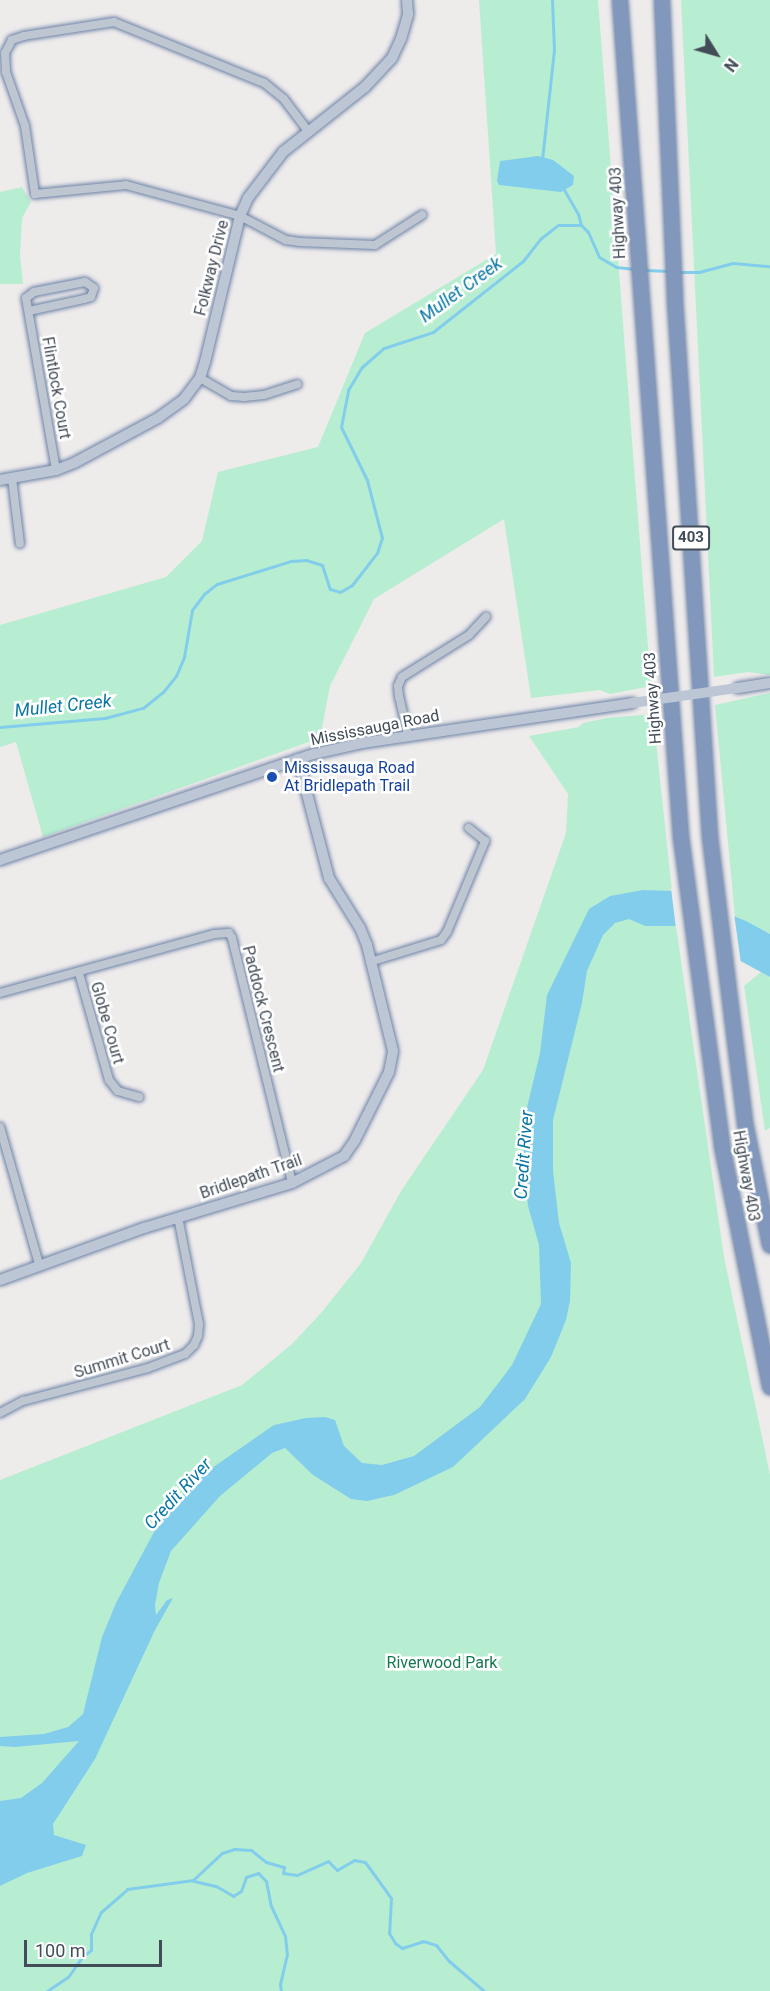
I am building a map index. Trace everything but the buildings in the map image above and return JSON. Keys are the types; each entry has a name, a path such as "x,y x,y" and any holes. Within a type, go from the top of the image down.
{"highway":[{"name":"Highway 403","path":"620,0 675,780 722,1146 770,1387"},
{"name":"Highway 403","path":"662,0 675,301 710,837 749,1142 770,1245"}],"street":[{"name":"Folkway Drive","path":"0,480 57,470 158,418 184,399 200,378 240,216 252,189 283,152 365,87 392,58 401,39 408,14 407,0"},
{"path":"308,132 284,99 264,83 128,27 104,22 12,40 4,62 25,126 35,194 126,184 240,216 286,240 362,245 375,244 386,239 422,215"},
{"path":"85,282 94,288 91,297 29,311 26,298 34,292 85,282"},
{"name":"Flintlock Court","path":"29,311 57,470"},
{"path":"200,378 231,396 244,397 264,395 297,384"},
{"path":"12,478 20,544"},
{"path":"408,735 399,697 398,686 402,676 469,635 486,617"},
{"name":"Mississauga Road","path":"0,860 298,759 342,747 408,735 770,683"},
{"name":"Bridlepath Trail","path":"0,1280 39,1264 292,1183 344,1156 355,1140 392,1063 393,1051 360,928 329,878 298,759"},
{"path":"370,962 441,940 447,932 485,840 469,828"},
{"name":"Paddock Crescent","path":"0,993 214,934 229,933 292,1183"},
{"name":"Globe Court","path":"79,973 109,1080 118,1091 139,1097"},
{"path":"0,1127 39,1264"},
{"name":"Summit Court","path":"0,1413 22,1401 147,1368 185,1354 194,1345 198,1336 199,1324 178,1218"}],"green space":[{"path":"479,0 598,0 651,686 610,694 600,690 531,698 504,519 374,599 330,686 320,738 43,837 16,742 0,747 0,625 166,577 202,541 218,472 318,447 365,333 496,254"},
{"path":"681,0 770,0 770,675 748,672 714,677"},
{"path":"22,187 31,202 22,218 20,256 23,284 0,284 0,192"},
{"path":"770,693 770,934 735,917 715,705"},
{"name":"Riverwood Park","path":"653,714 672,891 639,891 676,926 724,1257 770,1475 770,1991 0,1991 0,1480 242,1385 292,1344 321,1313 361,1263 401,1191 483,1070 566,833 568,794 529,736 579,727 583,723 607,718"},
{"path":"761,972 770,977 770,1128 765,1131 744,986"}],"water":[{"path":"538,156 553,160 574,176 573,185 561,192 499,185 497,181 500,161"},
{"name":"Credit River","path":"643,890 672,891 746,921 770,934 770,977 676,926 645,926 629,919 615,923 603,935 587,971 582,1003 553,1120 553,1171 559,1223 571,1263 570,1301 566,1320 551,1357 525,1399 453,1467 394,1495 367,1501 351,1499 313,1475 285,1448 272,1453 220,1496 171,1551 159,1583 155,1605 156,1615 167,1600 173,1598 155,1630 95,1759 53,1824 54,1835 86,1845 82,1856 27,1873 0,1886 0,1801 21,1798 42,1783 79,1741 15,1747 0,1746 0,1737 44,1734 68,1727 83,1714 102,1637 116,1603 162,1517 199,1477 274,1425 306,1418 325,1417 335,1420 344,1446 362,1463 382,1465 414,1456 480,1407 512,1365 541,1304 539,1245 528,1206 523,1157 524,1120 540,1053 547,995 589,909 610,896"}],"pier":[{"path":"671,888 734,913 741,964 676,929"}],"waterway":[{"path":"542,160 554,50 552,0"},
{"path":"563,188 578,214 581,225"},
{"name":"Mullet Creek","path":"0,727 105,718 143,708 163,692 176,676 184,657 192,610 204,594 217,584 291,561 306,560 322,565 330,589 340,592 352,585 377,553 382,538 367,480 341,427 348,390 362,367 384,348 433,332 523,261 540,239 558,225 581,225 588,232 599,257 616,267 635,269"},
{"name":"Mullet Creek","path":"677,272 699,272 733,263 770,266"},
{"name":"Mullet Creek","path":"644,270 671,271"},
{"path":"47,1991 68,1977 82,1957 91,1950 91,1934 101,1912 127,1889 193,1880 222,1853 234,1849 251,1850 266,1862 284,1867 283,1873 297,1875 328,1861 337,1870 354,1860 365,1862 391,1898 389,1933 395,1943 402,1948 423,1941 436,1945 449,1961 484,1991"},
{"path":"194,1881 216,1886 233,1896 241,1891 246,1877 258,1873 266,1881 271,1906 285,1936 287,1954 280,1984 281,1991"}],"place":[{"name":"Mississauga Road At Bridlepath Trail","path":"272,777"}]}
